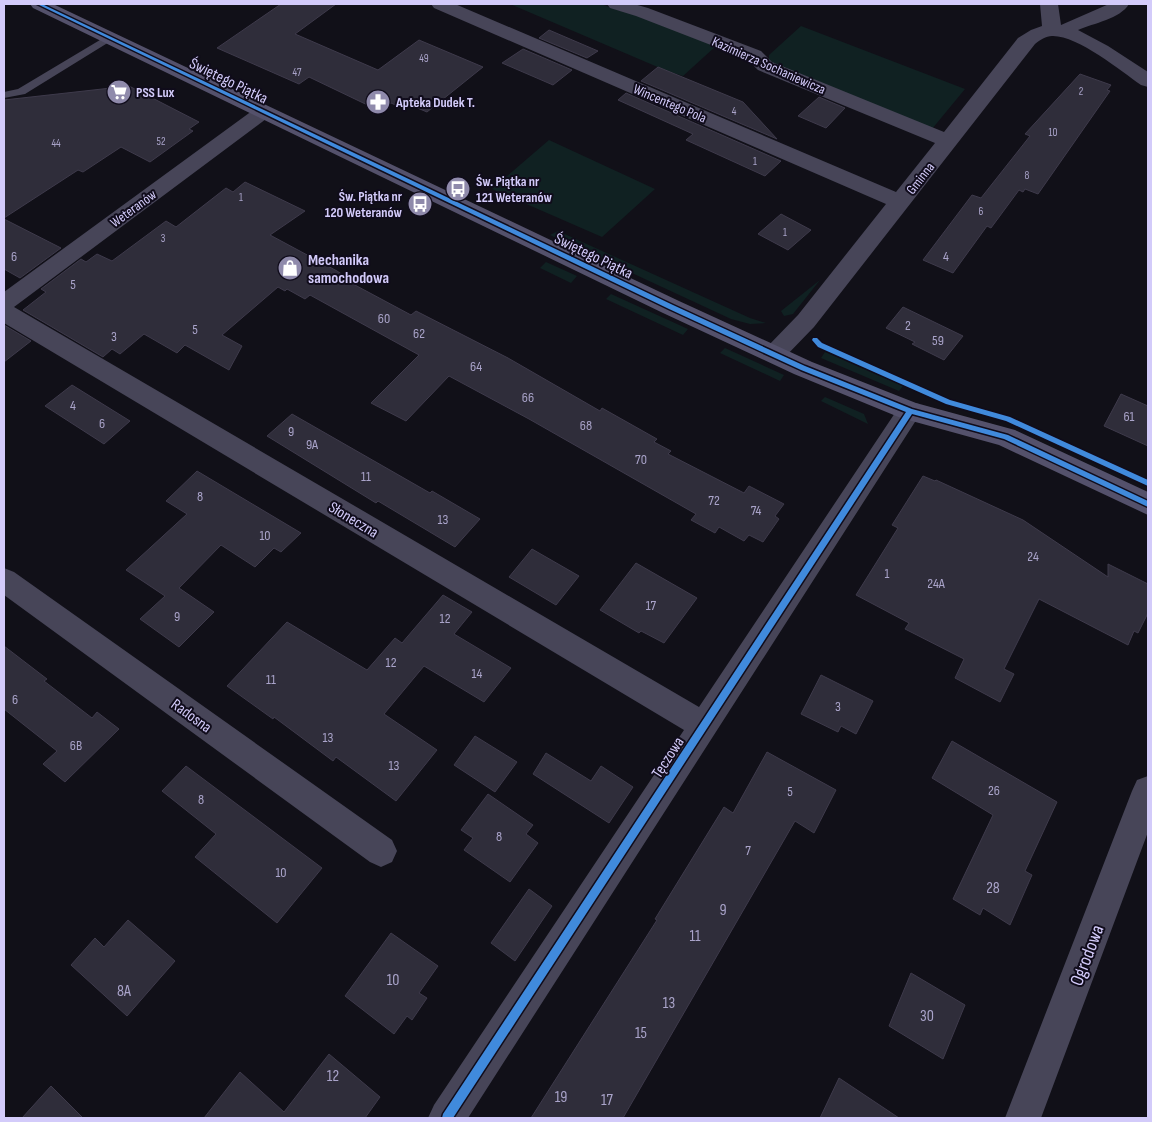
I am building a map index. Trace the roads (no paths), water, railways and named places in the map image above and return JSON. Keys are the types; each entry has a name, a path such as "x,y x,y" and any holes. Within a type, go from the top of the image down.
{"street":[{"name":"Świętego Piątka","path":"39,4 662,303 774,354 853,389 910,411 1006,437 1148,504"},
{"name":"Wincentego Pola","path":"440,4 900,202"},
{"name":"Kazimierza Sochaniewicza","path":"616,4 642,12 754,55 765,66 948,141"},
{"path":"1049,4 1049,12 1058,30 1083,39 1148,81"},
{"name":"Gminna","path":"774,354 806,321 1025,42 1040,32 1058,30 1107,12 1120,4"},
{"name":"Weteranów","path":"4,303 263,112"},
{"name":"Słoneczna","path":"4,312 704,726"},
{"name":"Tęczowa","path":"447,1118 910,411"},
{"name":"Radosna","path":"4,580 381,851"},
{"name":"Ogrodowa","path":"1023,1118 1148,791"}],"lane":[{"path":"4,95 21,92 110,37"}],"place":[{"name":"PSS Lux","path":"119,92"},
{"name":"Apteka Dudek T.","path":"378,102"},
{"name":"Św. Piątka nr 121 Weteranów","path":"458,189"},
{"name":"Św. Piątka nr 120 Weteranów","path":"420,204"},
{"name":"Mechanika samochodowa","path":"290,268"}]}
